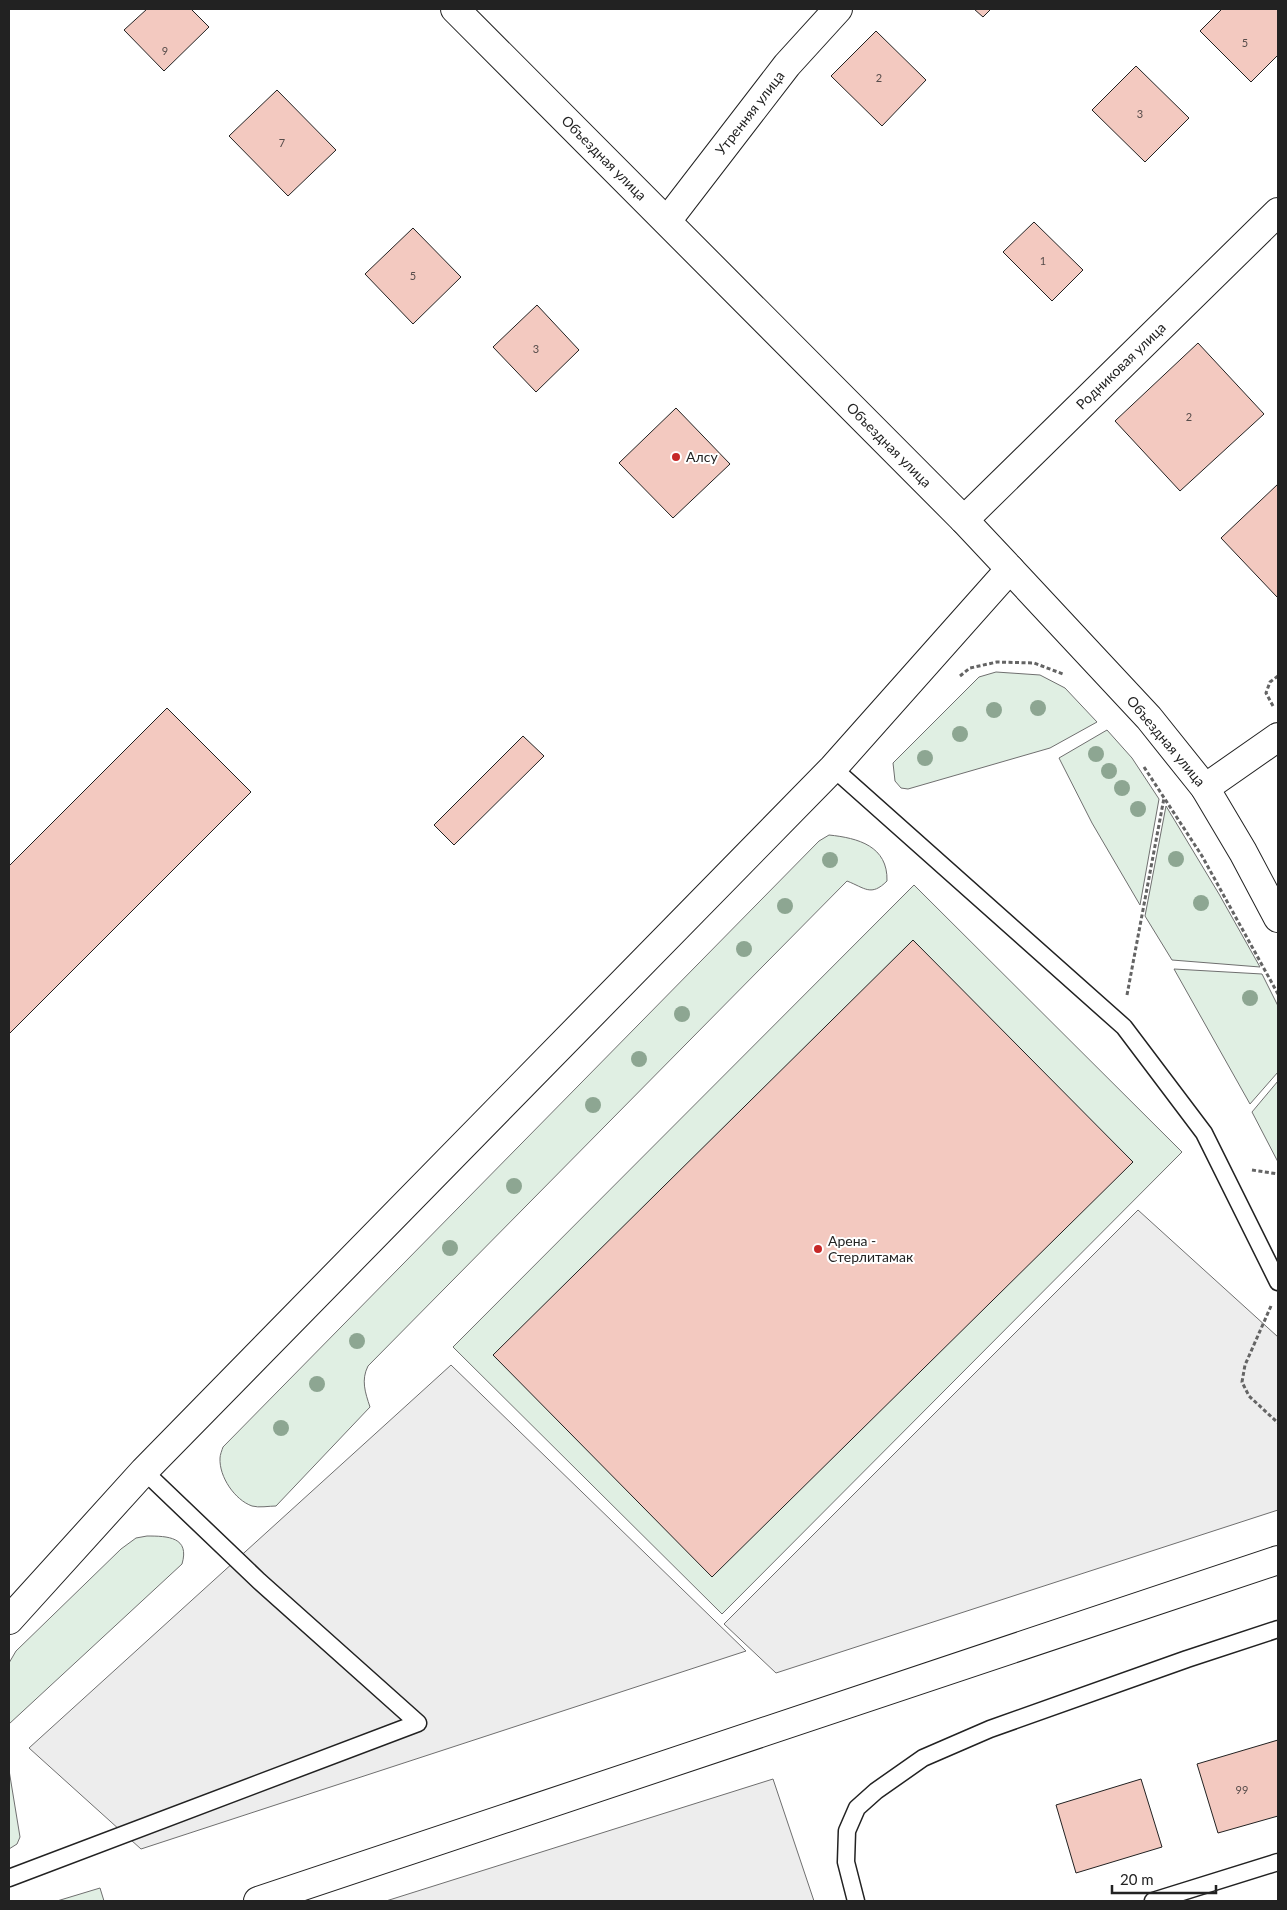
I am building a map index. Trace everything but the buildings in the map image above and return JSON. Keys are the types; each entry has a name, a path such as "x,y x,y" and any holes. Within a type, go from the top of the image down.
{"street":[{"name":"Объездная улица","path":"455,9 964,520 1149,718 1205,788 1243,852 1278,918"},
{"name":"Утренняя улица","path":"667,221 787,65 838,9"},
{"name":"Родниковая улица","path":"964,520 1278,212"},
{"path":"9,1620 144,1471 833,768 1010,569"},
{"path":"1205,788 1278,737"},
{"path":"258,1901 1278,1560"}],"lane":[{"path":"833,768 1121,1024 1204,1133 1276,1290"},
{"path":"9,1878 418,1723 258,1580 144,1471"},
{"path":"856,1901 846,1862 847,1831 857,1808 876,1791 923,1758 990,1729 1187,1659 1278,1629"},
{"path":"1153,1901 1278,1862"}],"path":[{"path":"956,681 970,668 996,662 1034,663 1070,677"},
{"path":"1274,708 1266,692 1270,682 1278,676"},
{"path":"1143,765 1202,856 1278,994"},
{"path":"1121,1024 1164,797"},
{"path":"1276,1290 1245,1365 1242,1382 1249,1396 1278,1423"}],"green space":[{"path":"996,672 1040,675 1065,688 1097,722 1050,748 908,789 901,788 895,781 893,763 979,677"},
{"path":"1107,730 1132,758 1159,799 1140,905 1092,823 1059,758"},
{"path":"1166,806 1260,967 1172,960 1145,916"},
{"path":"829,835 860,842 877,852 886,869 887,881 877,889 868,890 847,881 368,1366 364,1381 370,1407 276,1506 255,1507 240,1499 229,1487 222,1473 220,1458 223,1447 819,841"},
{"name":"Арена - Стерлитамак","path":"914,885 1182,1152 722,1614 453,1347"},
{"path":"1174,969 1262,974 1278,1006 1278,1072 1250,1104"},
{"path":"1278,1081 1278,1162 1252,1112"},
{"path":"147,1536 169,1538 180,1543 184,1555 182,1564 9,1724 9,1663 16,1651 121,1549 136,1538"},
{"path":"9,1770 20,1837 17,1844 9,1849"},
{"path":"100,1888 104,1901 57,1901"}],"shaded area":[{"path":"1138,1210 1278,1337 1278,1510 776,1673 724,1624"},
{"path":"451,1365 746,1651 141,1849 29,1748"},
{"path":"773,1779 814,1901 386,1901"}],"place":[{"name":"Алсу","path":"676,457"},
{"name":"Арена - Стерлитамак","path":"818,1249"}]}
